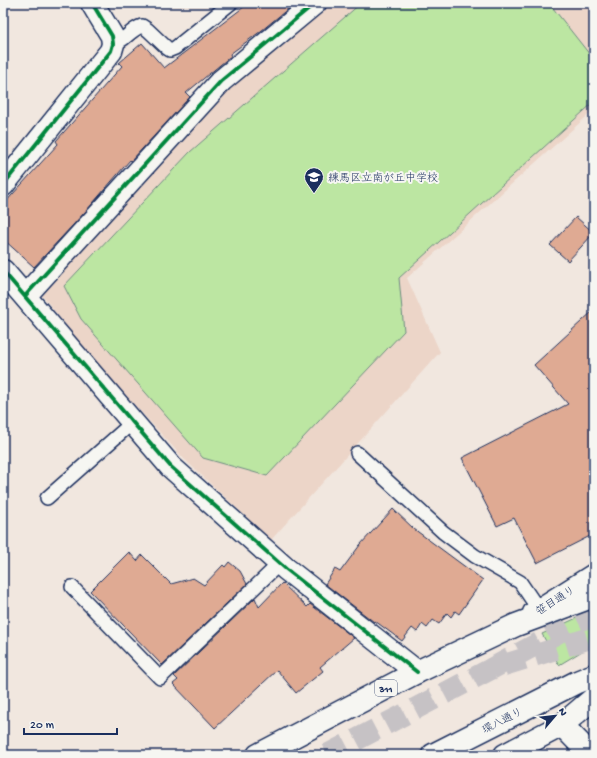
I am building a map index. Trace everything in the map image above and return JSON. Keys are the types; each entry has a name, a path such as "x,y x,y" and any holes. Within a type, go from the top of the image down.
{"street":[{"path":"3,185 111,51 114,44 112,36 92,3"},
{"path":"24,296 221,81 315,3"},
{"path":"3,271 171,467 279,564 417,672"},
{"name":"笹目通り","path":"516,625 594,575"},
{"name":"311","path":"258,755 417,672 516,625 594,596"},
{"name":"環八通り","path":"433,755 577,682 594,675"},
{"path":"505,755 562,726 594,698"},
{"path":"562,726 591,755"}],"lane":[{"path":"114,44 120,42 135,28 142,26 170,50 175,48 231,3"},
{"path":"47,498 133,422"},
{"path":"357,453 443,532 475,556 520,582 539,610"},
{"path":"72,587 160,678 279,564"}],"shaded area":[{"name":"練馬区立南が丘中学校","path":"329,3 594,3 594,110 407,278 440,352 271,540 184,459 89,355 38,290 233,83"}],"green space":[{"name":"練馬区立南が丘中学校","path":"361,3 549,3 594,60 594,102 399,278 404,331 267,476 203,458 81,319 64,286 190,152"},
{"path":"594,610 594,644 559,665 542,634"}],"building":[{"path":"249,3 295,3 230,54 231,56 186,93 190,97 131,161 130,160 87,210 34,267 3,239 3,205 58,144 56,141 122,66 119,63 142,43 164,68"},
{"path":"576,217 594,233 568,261 550,245"},
{"path":"594,310 594,534 537,563 514,518 497,526 462,458 568,404 534,365"},
{"path":"393,509 414,529 483,580 459,614 455,611 451,617 447,613 439,624 433,620 427,628 422,624 417,632 412,628 402,641 375,621 374,622 325,584 335,569 340,572 360,545"},
{"path":"129,552 137,561 142,555 171,584 193,578 204,585 223,565 225,567 229,562 240,571 247,584 162,665 90,591"},
{"path":"282,583 307,607 310,604 354,638 320,667 323,671 296,693 277,670 215,728 173,684 178,680 174,676 255,598 259,607"}],"tunnel":[{"path":"491,669 594,613"},
{"path":"327,755 491,669 594,637"}],"cycle path":[{"path":"3,185 111,51 113,44 112,36 92,3"},
{"path":"25,296 221,81 315,3"},
{"path":"3,271 171,467 286,569 417,672"}],"place":[{"name":"練馬区立南が丘中学校","path":"314,194"}]}
